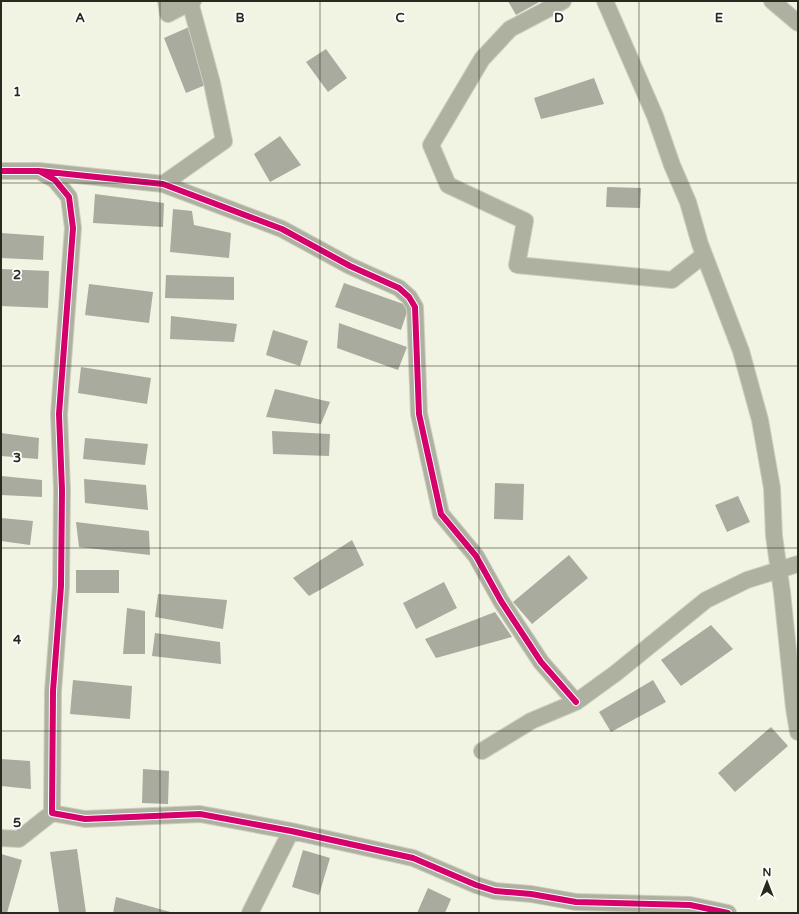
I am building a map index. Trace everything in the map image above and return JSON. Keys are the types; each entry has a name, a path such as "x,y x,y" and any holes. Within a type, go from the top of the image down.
{"street":[{"path":"163,184 224,141 212,82 192,2 168,14 166,1"},
{"path":"563,1 510,29 482,59 431,146 448,185 525,220 517,265 672,280 704,255"},
{"path":"605,1 655,116 672,165 688,202 704,255 741,351 760,420 772,488 774,536 798,732"},
{"path":"772,1 798,23"},
{"path":"1,171 39,171 163,184 282,229 350,266 399,288 409,297 415,307 419,414 441,514 476,556 501,601 541,662 576,702"},
{"path":"39,171 56,180 69,197 73,228 59,414 62,490 61,586 53,691 52,813"},
{"path":"482,751 531,721 576,702 616,673 706,600 747,580 798,564"},
{"path":"1,838 19,838 52,813 85,819 200,814 290,831 413,858 476,885 495,891 576,902 690,905 728,913"},
{"path":"250,913 290,831"}],"building":[{"path":"508,1 541,1 516,15"},
{"path":"189,27 210,83 186,93 164,38"},
{"path":"326,49 347,78 328,92 306,62"},
{"path":"594,78 604,104 541,119 534,98"},
{"path":"280,136 301,165 270,182 254,154"},
{"path":"607,187 641,188 640,208 606,207"},
{"path":"95,194 164,203 163,227 93,223"},
{"path":"173,209 192,211 194,225 231,233 229,258 170,252"},
{"path":"1,233 44,236 43,260 1,258"},
{"path":"1,269 49,271 48,308 1,306"},
{"path":"166,275 234,277 234,300 165,298"},
{"path":"344,283 409,306 401,330 335,307"},
{"path":"89,284 153,292 149,323 85,315"},
{"path":"171,316 237,324 234,342 170,339"},
{"path":"339,323 407,347 398,370 337,348"},
{"path":"273,330 308,341 300,366 266,355"},
{"path":"81,367 151,378 147,404 78,393"},
{"path":"275,389 330,402 321,424 266,417"},
{"path":"272,431 330,434 329,456 273,454"},
{"path":"1,433 39,438 38,459 1,456"},
{"path":"85,438 148,444 145,465 83,459"},
{"path":"1,476 42,480 42,497 1,495"},
{"path":"84,479 146,485 148,510 85,503"},
{"path":"495,483 524,484 523,520 494,519"},
{"path":"738,496 750,522 727,532 715,505"},
{"path":"1,518 33,521 30,545 1,541"},
{"path":"76,522 149,531 150,555 79,547"},
{"path":"352,540 364,565 309,596 293,578"},
{"path":"569,555 588,578 532,624 513,602"},
{"path":"76,570 119,570 119,593 76,593"},
{"path":"444,582 457,608 416,629 403,603"},
{"path":"158,594 227,600 223,629 155,617"},
{"path":"127,608 145,611 145,654 123,654"},
{"path":"495,612 512,637 436,658 425,639"},
{"path":"711,625 733,649 681,686 661,660"},
{"path":"155,633 220,642 221,664 152,656"},
{"path":"73,680 132,686 130,719 70,714"},
{"path":"653,680 666,702 611,732 599,712"},
{"path":"771,727 788,746 735,792 718,773"},
{"path":"1,759 30,761 31,789 1,786"},
{"path":"143,769 169,771 168,804 142,803"},
{"path":"77,849 86,913 59,913 50,852"},
{"path":"303,850 330,858 319,895 292,887"},
{"path":"1,854 22,860 7,913 1,913"},
{"path":"428,888 451,899 445,913 417,913"},
{"path":"116,897 174,913 113,913"}],"cycle path":[{"path":"1,171 39,171 163,184 282,229 350,266 399,288 409,297 415,307 419,414 441,514 476,556 501,601 541,662 576,702"},
{"path":"39,171 55,180 69,197 73,228 59,414 62,490 61,586 53,691 52,813 85,819 200,814 291,831 413,858 476,885 495,891 531,894 576,902 690,905 728,913"}]}
